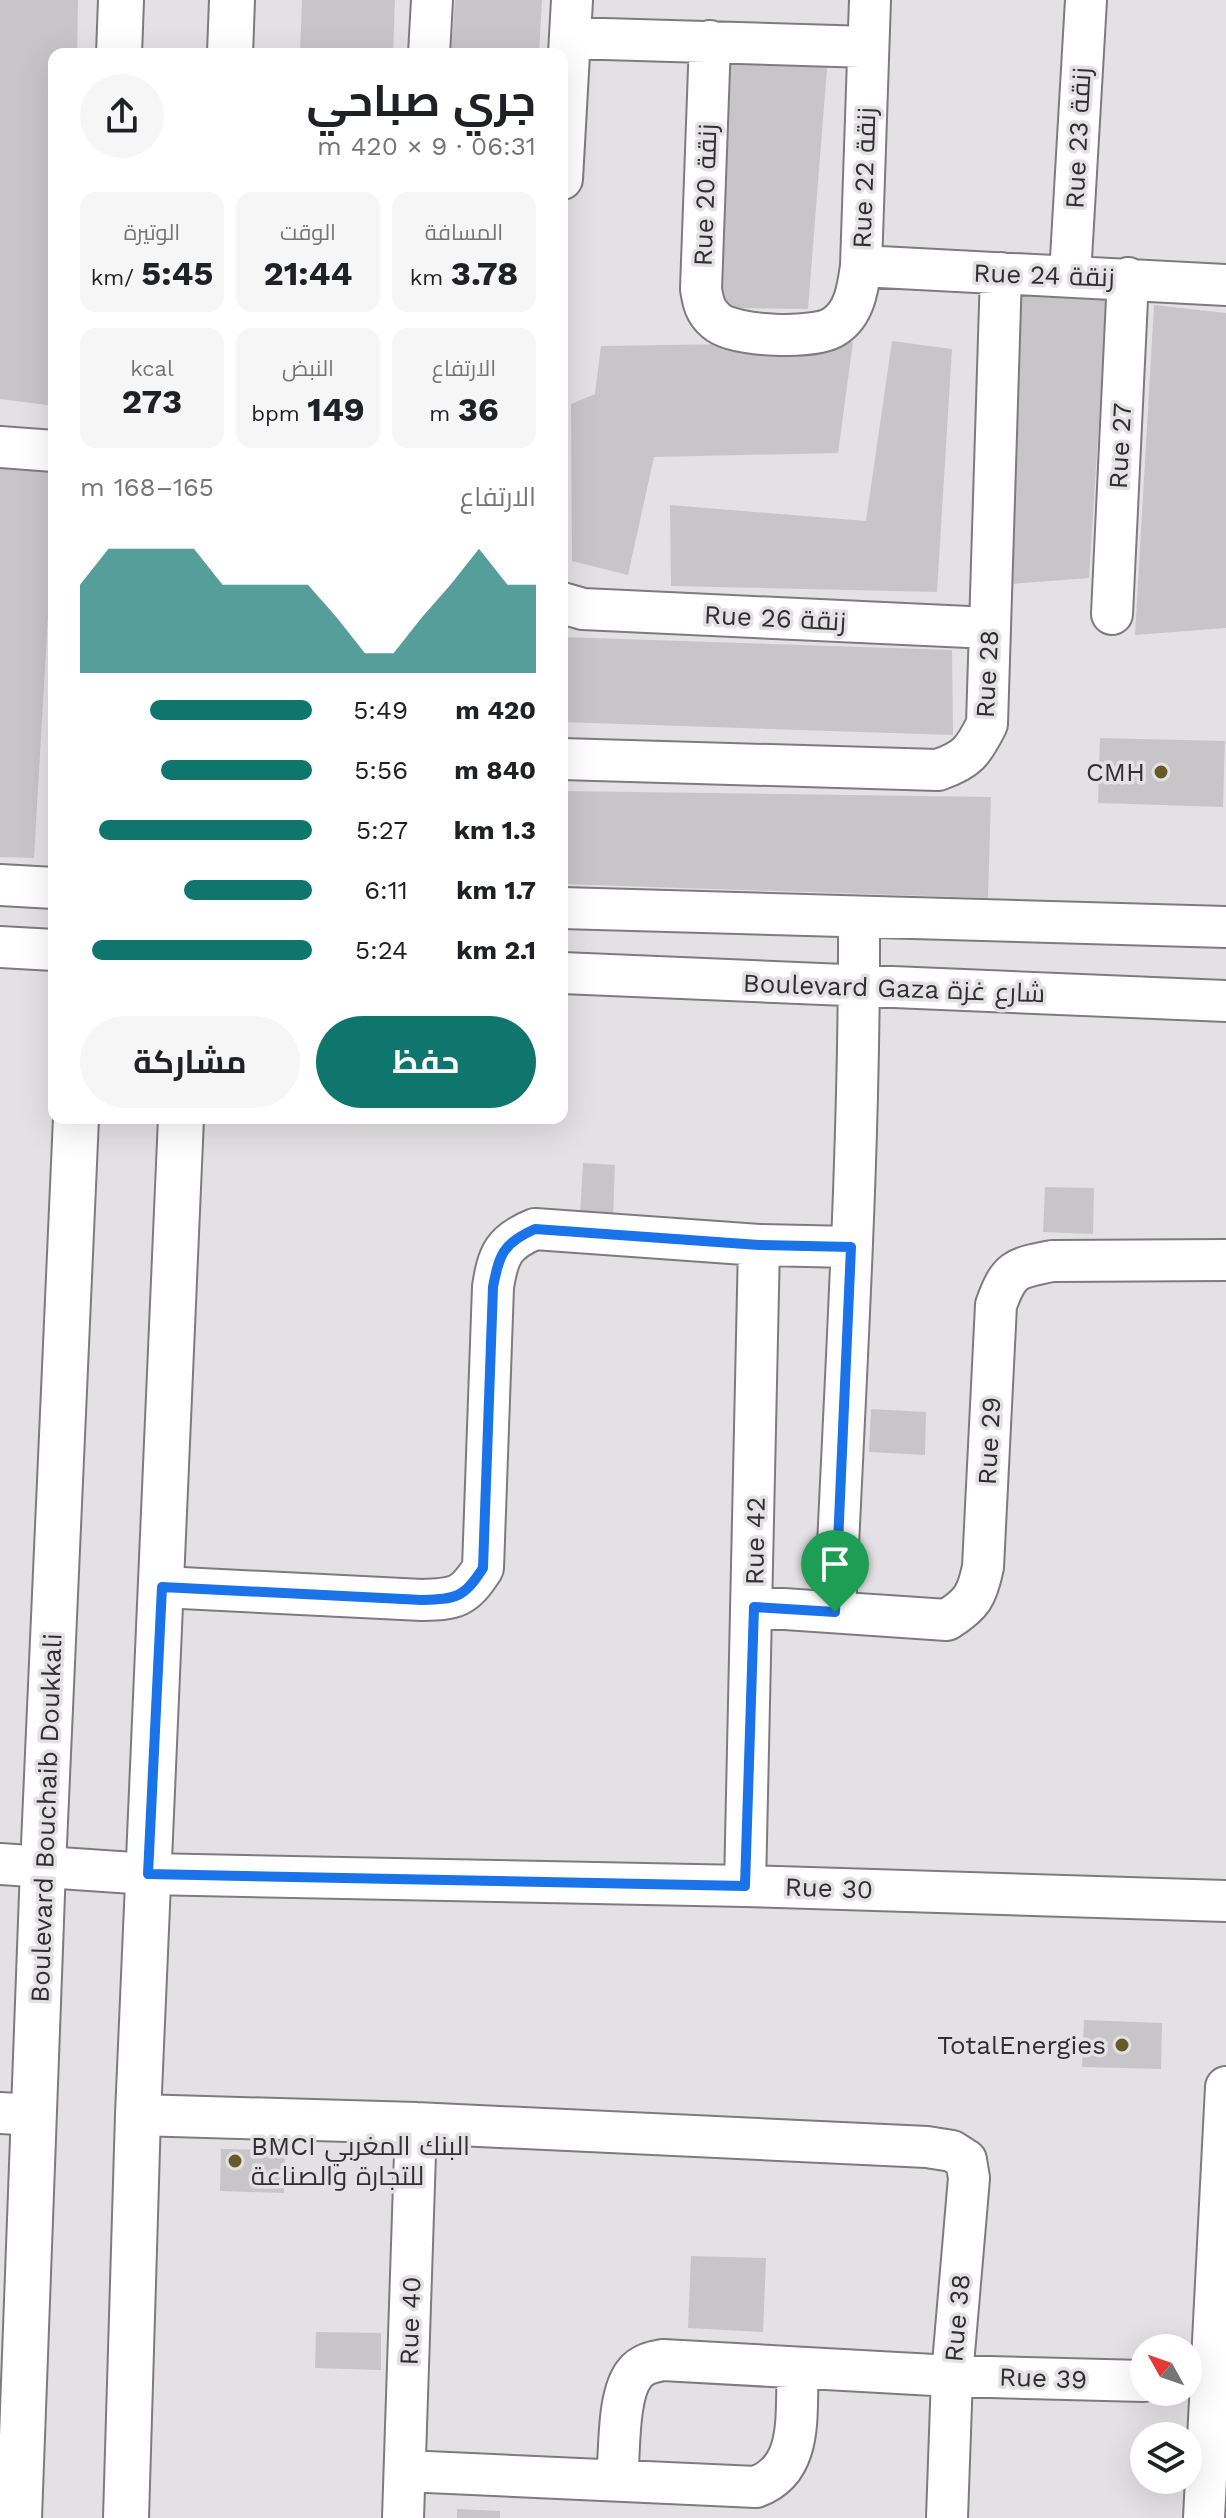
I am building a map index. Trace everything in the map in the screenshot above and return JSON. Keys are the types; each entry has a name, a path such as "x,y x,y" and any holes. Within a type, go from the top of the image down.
{"main road":[{"path":"119,48 121,0"},
{"path":"230,48 232,0"},
{"name":"Boulevard Bouchaib Doukkali","path":"19,2518 17,2114 43,1867 76,1124"},
{"path":"126,2518 138,2115 181,1124"}],"street":[{"path":"429,48 432,0"},
{"name":"Rue 22 زنقة","path":"815,335 835,327 848,314 857,294 861,266 870,0"},
{"name":"Rue 23 زنقة","path":"1070,276 1086,0"},
{"path":"568,72 571,19 710,41 868,47"},
{"name":"Rue 20 زنقة","path":"710,41 701,289 704,309 717,323 736,331 815,335"},
{"name":"Rue 24 زنقة","path":"861,266 1226,285"},
{"name":"Rue 28","path":"568,759 938,770 962,762 976,746 987,724 1001,273"},
{"name":"Rue 27","path":"1112,614 1128,278"},
{"path":"0,447 48,451"},
{"name":"Rue 26 زنقة","path":"568,605 583,609 990,628"},
{"path":"0,885 48,888"},
{"path":"568,908 1226,927"},
{"path":"835,1612 860,988 859,918"},
{"path":"0,947 48,950"},
{"name":"Boulevard Gaza شارع غزة","path":"568,973 860,988 1226,1001"},
{"path":"162,1587 422,1600 453,1599 470,1588 483,1568 493,1287 498,1260 507,1245 519,1236 535,1229 759,1245 851,1247"},
{"name":"Rue 42","path":"745,1886 754,1607 759,1245"},
{"name":"Rue 29","path":"754,1607 947,1620 967,1607 978,1589 983,1567 996,1305 1006,1279 1027,1266 1052,1261 1226,1260"},
{"name":"Rue 30","path":"0,1864 148,1874 745,1886 1226,1901"},
{"path":"1202,2360 1226,2087"},
{"path":"138,2115 416,2123"},
{"name":"Rue 38","path":"416,2123 927,2147 952,2151 966,2160 969,2178 952,2376 947,2518"},
{"name":"Rue 40","path":"403,2518 416,2123"},
{"name":"Rue 39","path":"617,2480 624,2394 634,2374 646,2363 663,2360 952,2376 1130,2381"},
{"path":"405,2471 756,2487 771,2482 793,2452 798,2368"},
{"path":"1201,2406 1204,2518"}],"building":[{"path":"0,0 78,0 77,48 48,48 48,405 0,399"},
{"path":"302,0 395,0 393,48 300,48"},
{"path":"455,0 542,0 539,48 451,48"},
{"path":"828,56 808,309 721,308 730,63"},
{"path":"1009,279 1107,295 1089,578 998,585"},
{"path":"1154,305 1226,313 1226,628 1135,635"},
{"path":"892,341 952,349 937,592 671,586 670,505 866,521"},
{"path":"853,342 838,453 654,457 628,575 572,561 571,404 595,394 601,346"},
{"path":"0,467 48,470 48,616 34,858 0,857"},
{"path":"568,637 952,650 953,735 568,722"},
{"name":"CMH","path":"1100,738 1225,741 1223,807 1098,803"},
{"path":"568,791 991,797 988,898 568,884"},
{"path":"583,1163 615,1165 613,1217 580,1216"},
{"path":"1045,1187 1094,1188 1093,1234 1043,1232"},
{"path":"871,1409 926,1412 925,1455 869,1452"},
{"name":"TotalEnergies","path":"1084,2020 1162,2023 1161,2069 1082,2067"},
{"path":"221,2149 285,2150 284,2193 220,2191"},
{"path":"691,2256 766,2258 763,2332 688,2328"},
{"path":"316,2332 381,2333 381,2370 315,2368"},
{"path":"457,2509 500,2511 500,2518 457,2518"}],"place":[{"name":"CMH","path":"1161,772"},
{"name":"TotalEnergies","path":"1122,2045"},
{"name":"BMCI البنك المغربي للتجارة والصناعة","path":"235,2161"}],"route":[{"path":"535,1229 759,1245 851,1247 835,1612 754,1607 745,1886 148,1874 162,1587 422,1600 453,1599 470,1588 483,1568 493,1287 498,1260 507,1245 535,1229"}]}
